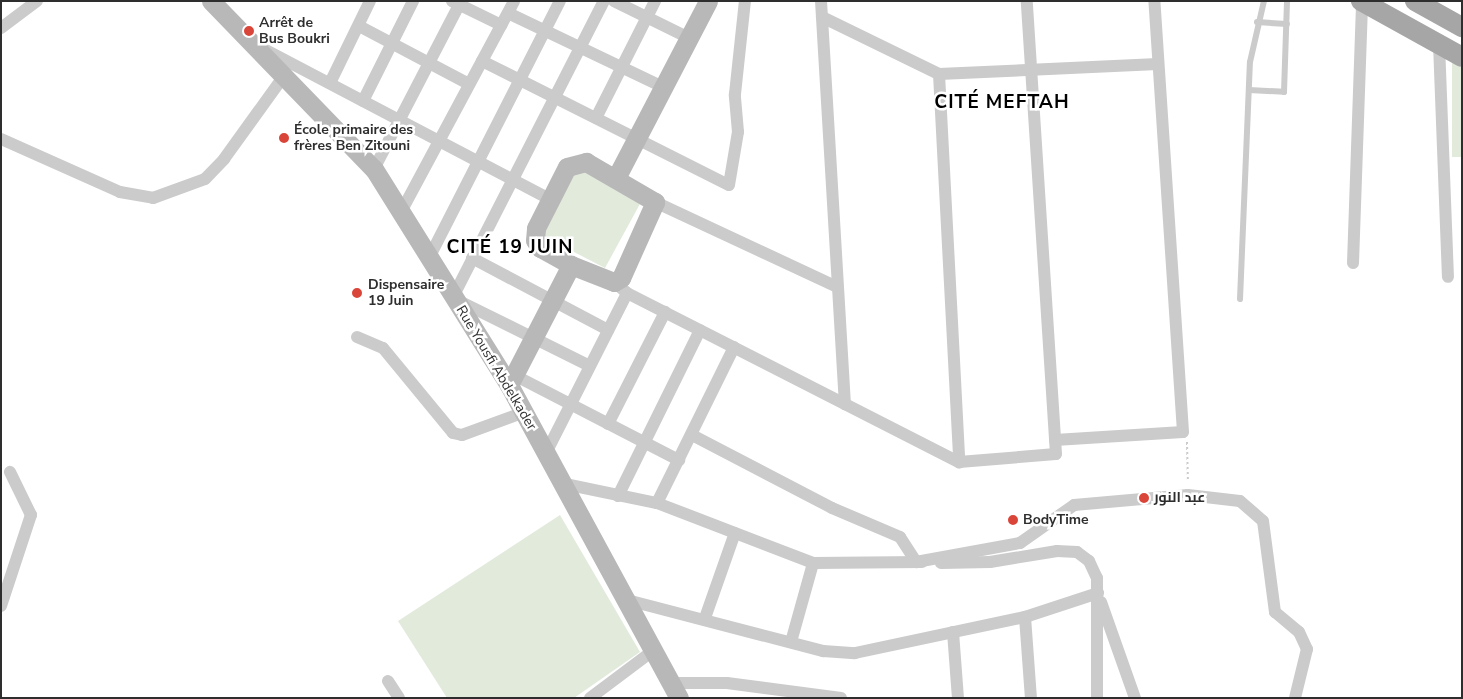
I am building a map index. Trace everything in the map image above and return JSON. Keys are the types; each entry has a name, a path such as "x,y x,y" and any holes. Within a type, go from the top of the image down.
{"main road":[{"name":"Rue Yousfi Abdelkader","path":"211,1 286,73 374,169 454,298 512,380 525,412 546,453 565,484 675,690"},
{"path":"616,178 708,1"},
{"path":"1388,1 1462,43"},
{"path":"1414,1 1462,27"},
{"path":"1362,2 1462,57"},
{"path":"586,162 616,178 655,202 621,278 621,287 571,265 540,248 535,240 550,199 573,163 586,162"},
{"path":"512,380 571,265"}],"street":[{"path":"1,28 37,1"},
{"path":"330,83 370,1"},
{"path":"363,101 413,1"},
{"path":"429,258 560,1"},
{"path":"590,366 454,298 472,258 604,1"},
{"path":"614,1 689,38"},
{"path":"596,118 654,1"},
{"path":"482,61 729,185 738,132 735,94 745,1"},
{"path":"821,1 835,286 845,404"},
{"path":"546,453 608,330 621,287 665,312 959,462 1056,454 1026,1"},
{"path":"1055,440 1183,432 1154,1"},
{"path":"1353,263 1362,2"},
{"path":"374,169 430,63 458,3 501,25"},
{"path":"401,212 511,7 545,30 663,87"},
{"path":"822,17 939,74 1158,64"},
{"path":"359,26 469,84"},
{"path":"256,44 550,199"},
{"path":"1439,44 1448,277"},
{"path":"1,139 120,192 152,198 204,178 224,159 286,73"},
{"path":"939,74 959,462"},
{"path":"655,202 835,286"},
{"path":"472,258 608,330"},
{"path":"608,424 665,312"},
{"path":"618,496 643,442 700,330"},
{"path":"357,337 383,348 453,434 525,412"},
{"path":"657,504 734,347"},
{"path":"512,380 570,404 679,460"},
{"path":"692,435 832,508 900,538 916,562"},
{"path":"1,606 31,515 10,472"},
{"path":"565,484 657,504 813,564 990,562 1057,551 1077,552 1097,578 1097,698"},
{"path":"916,562 1020,543 1074,505 1188,495 1240,501 1263,520 1276,612 1299,632 1307,649 1295,698"},
{"path":"705,618 735,533"},
{"path":"791,642 813,564"},
{"path":"627,600 705,618 791,642 855,653 1025,616 1098,593"},
{"path":"1098,593 1135,698"},
{"path":"1025,616 1031,698"},
{"path":"953,632 958,698"},
{"path":"590,698 654,650"},
{"path":"388,682 399,698"},
{"path":"675,690 727,684 841,698"}],"lane":[{"path":"1240,299 1249,90 1257,22 1264,1"},
{"path":"1249,90 1284,92 1287,1"},
{"path":"1257,22 1287,24"}],"path":[{"path":"1183,432 1188,495"}],"shaded area":[{"path":"1452,61 1462,67 1462,157 1452,157"},
{"path":"578,168 641,202 605,268 541,235"},
{"path":"560,515 640,652 574,698 447,698 398,621"}],"place":[{"name":"Arrêt de Bus Boukri","path":"249,31"},
{"name":"École primaire des frères Ben Zitouni","path":"284,138"},
{"name":"Dispensaire 19 Juin","path":"357,293"},
{"name":"عبد النور","path":"1144,498"},
{"name":"BodyTime","path":"1013,520"}],"district":[{"name":"CITÉ MEFTAH","path":"1002,103"},
{"name":"CITÉ 19 JUIN","path":"510,248"}]}
